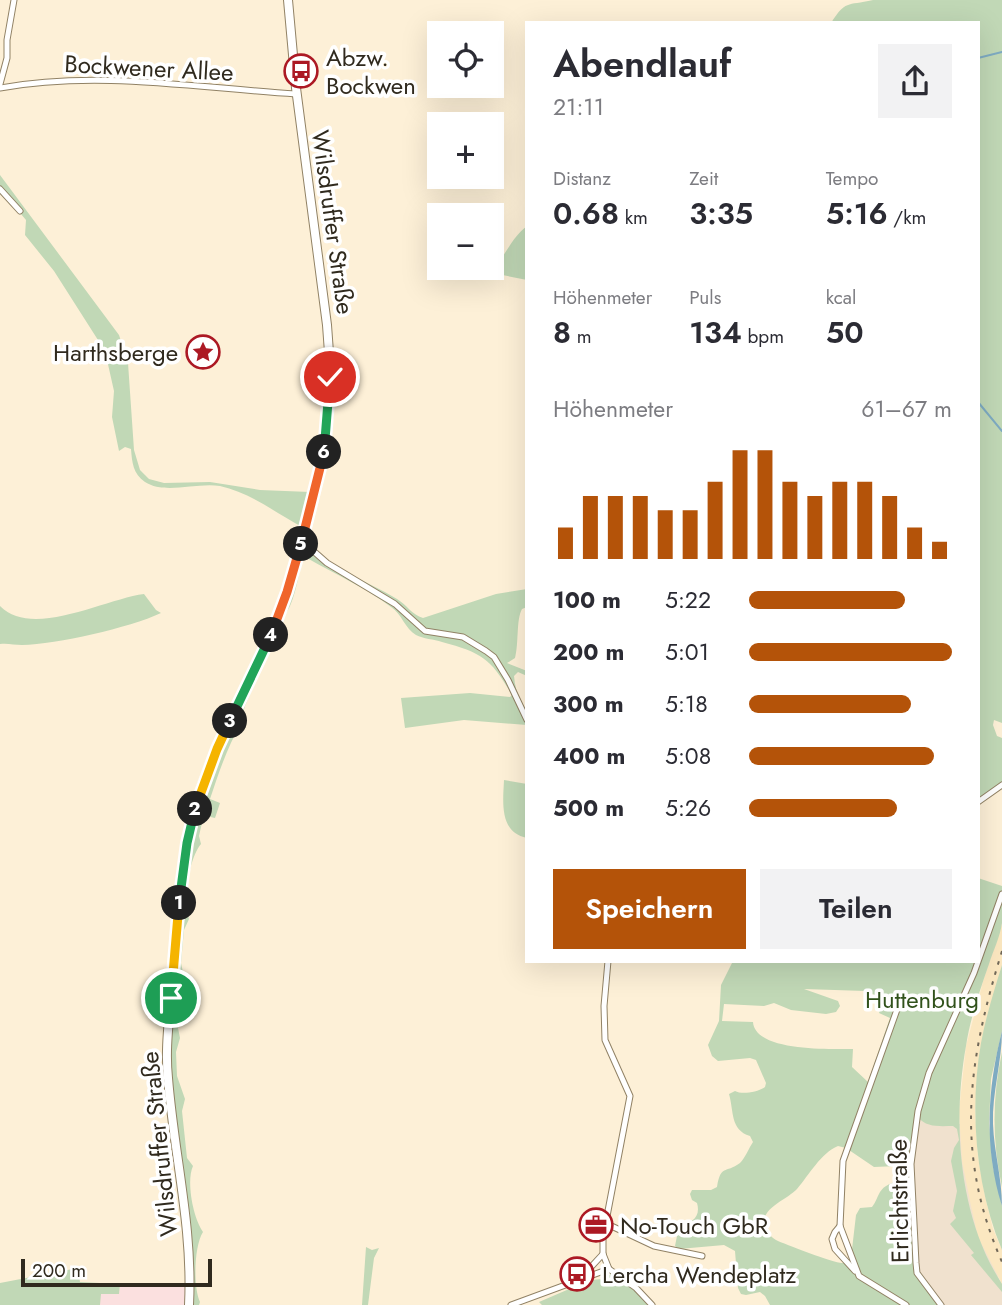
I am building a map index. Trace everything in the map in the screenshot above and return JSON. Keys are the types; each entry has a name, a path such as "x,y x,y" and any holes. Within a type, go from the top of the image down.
{"main road":[{"name":"Wilsdruffer Straße","path":"189,1305 190,1264 186,1206 170,1095 167,1054 174,942 187,843 195,809 217,749 280,614 324,456 330,377 325,301 296,94 288,0"}],"street":[{"path":"0,86 8,58 7,40 14,0"},
{"name":"Bockwener Allee","path":"0,86 79,80 296,94"},
{"path":"0,189 20,211"},
{"path":"302,541 327,563 395,604 425,631 463,637 486,650 494,657 508,680 525,716"},
{"path":"980,801 1002,785"},
{"name":"Erlichtstraße","path":"980,956 1002,894"},
{"path":"608,963 604,1006 605,1040 630,1096 605,1223 603,1255 609,1269 652,1305"},
{"name":"Erlichtstraße","path":"941,1305 917,1273 911,1164 916,1124 929,1073 978,963"},
{"path":"859,1276 841,1226 844,1161 899,1004"},
{"path":"605,1223 654,1246 702,1256"},
{"path":"841,1226 831,1240 835,1249 859,1276 906,1305"},
{"path":"579,1280 603,1255"},
{"path":"511,1305 609,1269"}],"shaded area":[{"path":"1002,924 1002,965 981,1046 975,1110 978,1157 985,1196 993,1229 1002,1250 1002,1284 978,1237 962,1161 959,1111 966,1046"},
{"path":"917,1117 960,1124 1002,1284 1002,1305 941,1305 924,1284 916,1263 911,1187"},
{"path":"120,1284 190,1287 189,1305 100,1305 100,1293 119,1294"}],"green space":[{"path":"873,0 1002,0 1002,723 994,720 993,725 997,736 1002,738 1002,783 980,798 980,21 832,21 848,5"},
{"path":"0,175 119,335 128,363 134,450 140,470 149,479 164,483 210,482 260,490 310,492 302,527 231,489 211,485 162,488 145,482 138,475 131,449 125,447 119,451 112,417 114,391 105,351 54,271 25,235 26,220 0,189"},
{"path":"525,228 525,280 504,275 504,255"},
{"path":"303,536 334,565 397,599 423,618 496,594 525,589 525,608 520,614 515,658 507,663 525,670 525,675 518,672 514,676 525,713 525,725 464,720 405,728 401,698 470,693 512,695 498,673 477,654 416,635 395,610 381,600 307,558 303,560 292,602 220,769 210,799 220,803 215,818 203,818 199,836 201,844 193,859 188,880 186,902 189,919 184,930 181,963 184,977 180,987 177,1023 180,1038 176,1052 177,1076 185,1099 182,1111 187,1158 193,1166 190,1181 192,1199 196,1218 203,1232 196,1267 196,1287 200,1302 199,1305 189,1305 190,1286 168,1076 182,873 205,780 269,639"},
{"path":"144,594 161,613 131,624 73,638 37,644 0,644 0,606 14,615 31,619 49,618"},
{"path":"504,780 525,784 525,837 511,830 503,807"},
{"name":"Huttenburg","path":"980,879 1002,886 1002,923 968,1036 962,1076 960,1138 968,1200 976,1230 1002,1284 1002,1292 971,1255 974,1253 950,1224 956,1218 953,1211 957,1191 951,1161 959,1140 957,1129 953,1126 929,1125 918,1117 912,1159 917,1273 941,1305 770,1305 760,1292 741,1294 738,1288 735,1251 724,1245 679,1249 675,1246 679,1226 691,1221 698,1212 697,1203 692,1200 690,1194 692,1190 711,1190 717,1187 722,1172 740,1163 753,1142 750,1136 736,1125 729,1094 735,1091 754,1092 765,1087 766,1083 756,1060 750,1058 718,1061 712,1056 708,1045 719,1021 721,985 732,963 980,963","holes":["804,989 865,991 884,999 879,1013 890,1018 868,1082 852,1067 853,1049 780,1044 757,1032 753,1022 722,1021 724,1004 764,1006 774,1003 791,1010 826,1014 836,1012 840,1006 838,1001","838,1146 846,1148 874,1167 898,1166 895,1181 880,1192 872,1207 860,1208 856,1215 851,1258 842,1263 776,1240 765,1228 767,1212 793,1193 832,1149"]},
{"path":"1002,965 1002,1031 991,1079 989,1123 993,1167 1002,1206 1002,1250 986,1201 981,1175 977,1148 976,1095 981,1043"},
{"path":"1002,1052 1002,1187 996,1153 995,1120 996,1086"},
{"path":"366,1247 372,1250 379,1248 374,1258 368,1305 362,1305"},
{"path":"78,1268 80,1282 120,1284 119,1294 101,1294 100,1305 0,1305 0,1283"},
{"path":"611,1274 634,1290 649,1305 542,1305 539,1302 590,1280 603,1279"}],"water":[{"path":"1002,1031 993,1124 1002,1206 992,1162 990,1118 993,1075"}],"waterway":[{"path":"980,58 1002,52"},
{"path":"980,404 1002,431"}],"railway":[{"path":"1002,951 981,1031 971,1107 977,1183 987,1222 1002,1262"}],"place":[{"name":"Abzw. Bockwen","path":"301,71"},
{"name":"Harthsberge","path":"203,352"},
{"name":"No-Touch GbR","path":"596,1225"},
{"name":"Lercha Wendeplatz","path":"577,1274"}],"route":[{"path":"171,998 174,942 187,843 195,809 217,749 269,639 287,592 324,456 330,377"}]}
